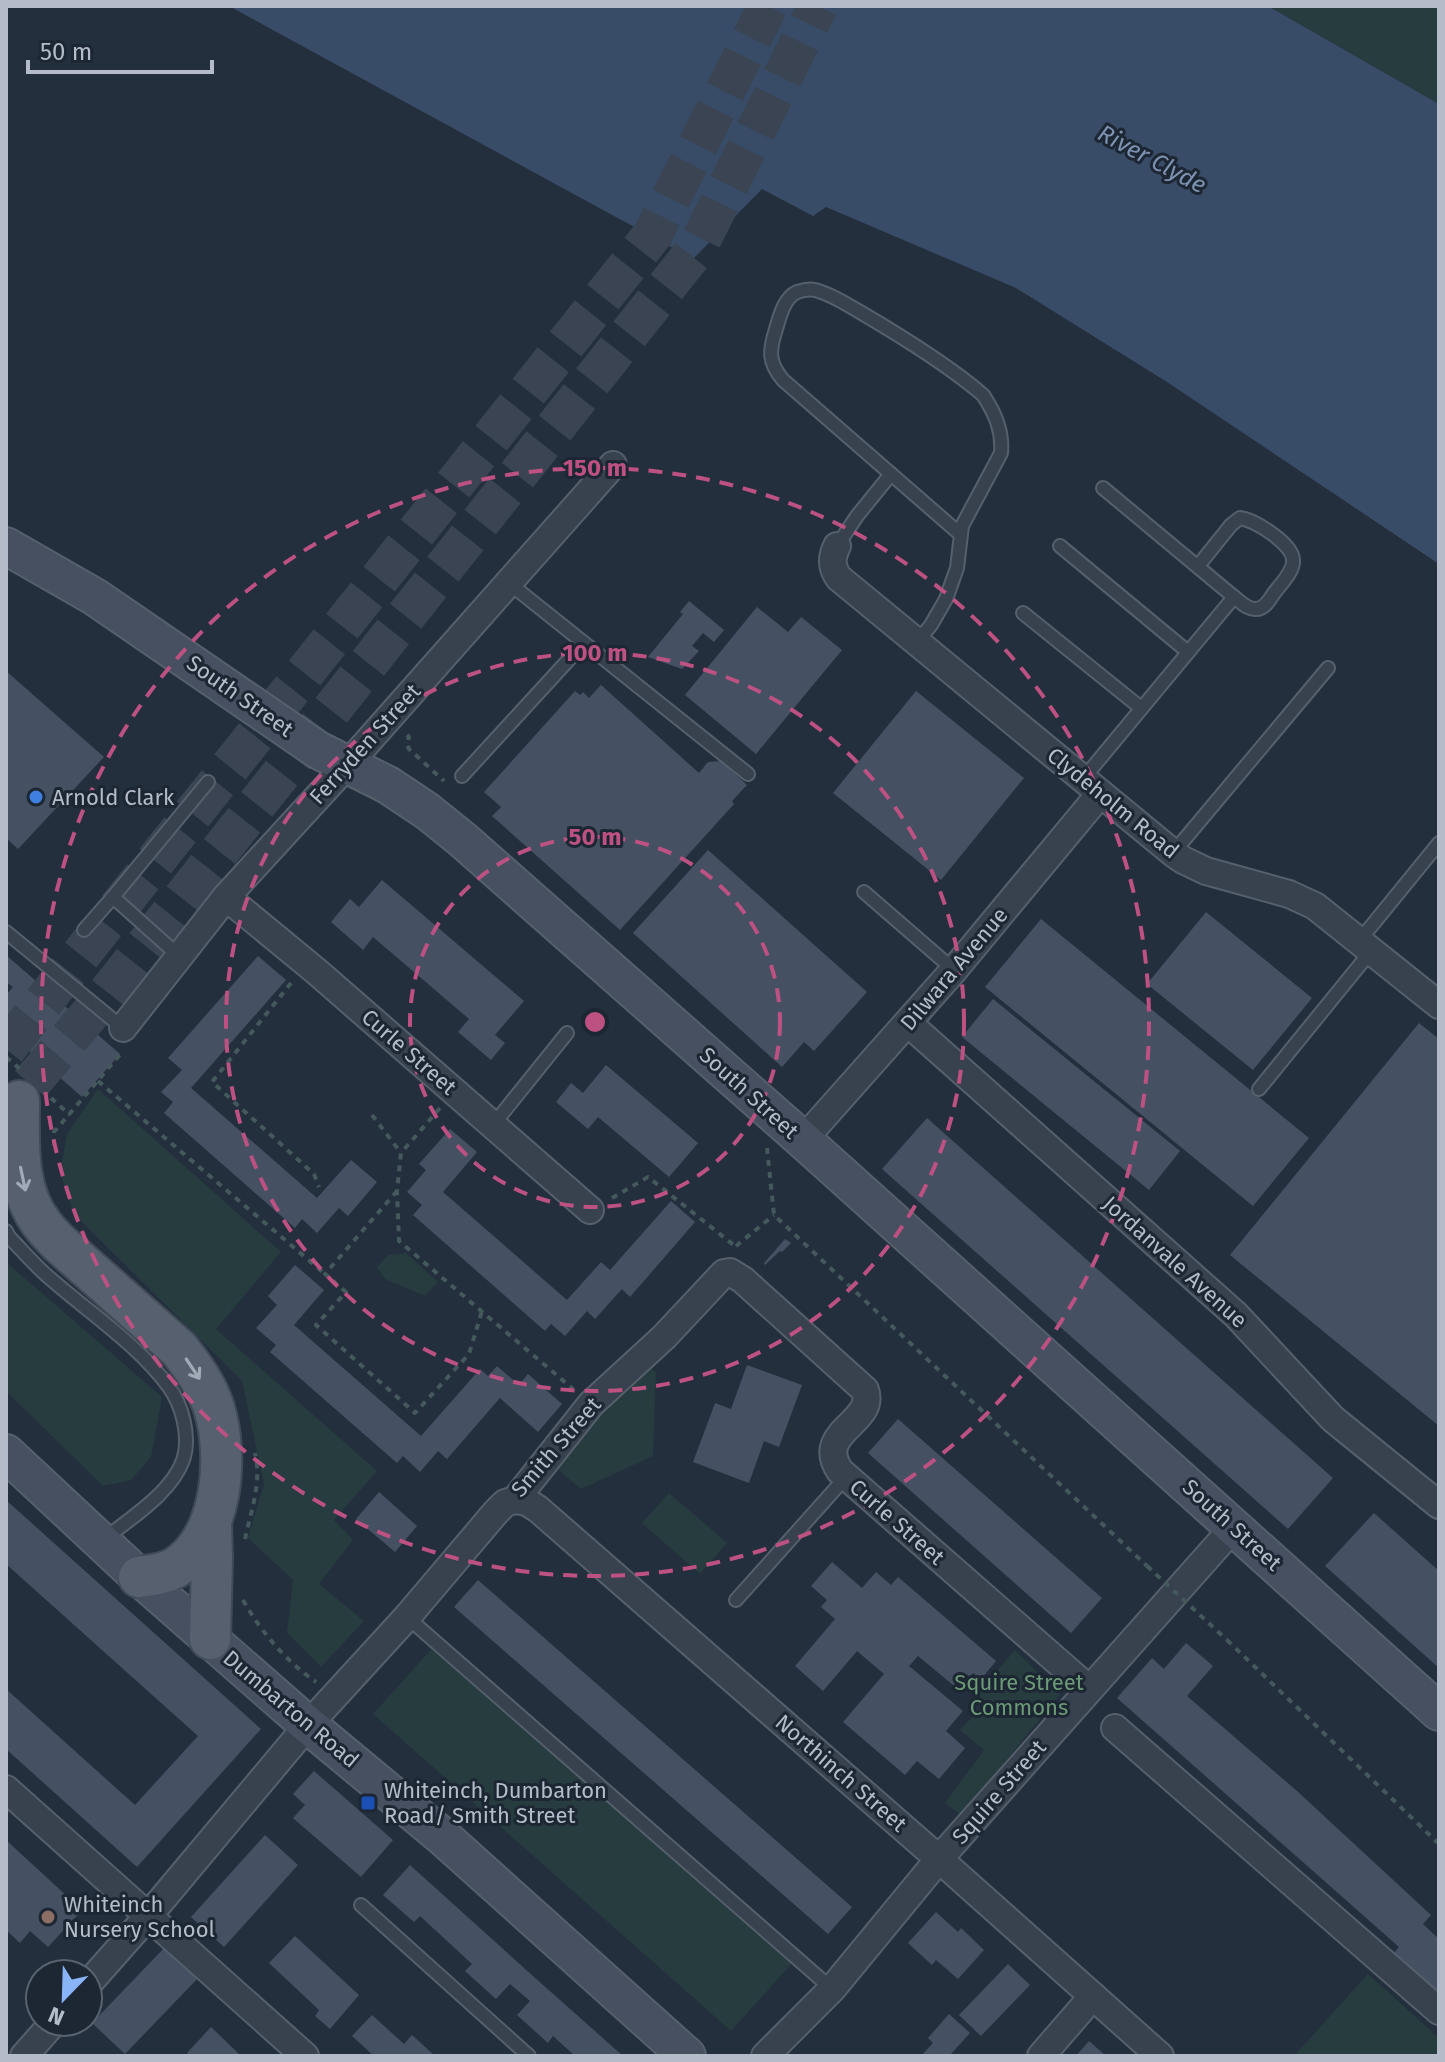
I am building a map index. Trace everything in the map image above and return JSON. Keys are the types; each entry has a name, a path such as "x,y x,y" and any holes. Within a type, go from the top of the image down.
{"main road":[{"path":"18,1100 19,1158 24,1187 41,1224 179,1349 194,1368 213,1405 219,1428 221,1477 211,1523 210,1639"},
{"path":"139,1577 159,1574 177,1566 192,1552 211,1523"}],"street":[{"name":"Ferryden Street","path":"123,1028 226,897 613,465"},
{"name":"South Street","path":"6,546 95,597 318,750 388,785 463,840 803,1140 1439,1712"},
{"name":"Clydeholm Road","path":"837,546 832,563 839,578 1173,853 1206,871 1303,900 1325,913 1439,1005"},
{"name":"Dilwara Avenue","path":"803,1140 954,970 1092,786"},
{"name":"Curle Street","path":"226,897 307,963 590,1210"},
{"name":"Jordanvale Avenue","path":"908,1023 1236,1315 1333,1419 1439,1505"},
{"name":"Curle Street","path":"733,1259 743,1280 865,1390 864,1409 834,1444 834,1463 846,1477 1089,1689"},
{"name":"Smith Street","path":"104,1966 334,1695 407,1617 496,1512 505,1503 515,1500 591,1404 664,1337 724,1273 733,1259"},
{"name":"Dumbarton Road","path":"6,1453 139,1577 308,1725 443,1837 687,2056"},
{"name":"Northinch Street","path":"515,1500 527,1502 538,1509 1160,2056"},
{"name":"Squire Street","path":"765,2056 832,1989 939,1859 1234,1527"},
{"path":"1115,1728 1439,2011"},
{"path":"6,1789 305,2056"},
{"path":"1041,2056 1093,1996"},
{"path":"24,2056 40,2038"}],"lane":[{"path":"917,642 946,599 957,568 960,534 965,519 1001,453 999,427 991,407 974,387 879,323 819,291 797,292 789,299 776,330 771,348 775,370 960,534"},
{"path":"837,546 891,474"},
{"path":"1103,488 1234,597 1254,610 1267,603 1293,565 1294,558 1285,544 1254,522 1240,518 1198,566"},
{"path":"1060,546 1188,652"},
{"path":"509,583 748,774"},
{"path":"1092,786 1141,708 1234,597"},
{"path":"1023,613 1141,708"},
{"path":"462,776 584,643"},
{"path":"1173,853 1328,668"},
{"path":"84,930 208,782"},
{"path":"1259,1089 1439,843"},
{"path":"864,892 954,970"},
{"path":"113,897 179,956"},
{"path":"6,932 123,1028"},
{"path":"493,1125 567,1033"},
{"path":"6,1231 48,1277 136,1351 170,1389 182,1416 186,1438 183,1459 169,1484 101,1541"},
{"path":"736,1600 846,1477"},
{"path":"407,1617 832,1989"},
{"path":"361,1905 529,2056"}],"path":[{"path":"307,963 212,1082 314,1174 319,1187"},
{"path":"98,1081 346,1292 316,1325 415,1413 469,1354 482,1311"},
{"path":"454,1091 401,1153 397,1191 399,1241 591,1404"},
{"path":"372,1115 401,1153"},
{"path":"590,1210 648,1177 733,1259 774,1215 1227,1640 1439,1844"},
{"path":"325,1274 397,1191"},
{"path":"242,1597 273,1643 305,1675 334,1695"}],"green space":[{"path":"1268,6 1439,6 1439,104"},
{"path":"98,1089 281,1252 216,1329 377,1471 334,1520 353,1540 319,1584 364,1621 321,1667 287,1633 293,1580 248,1538 264,1484 242,1381 74,1214 60,1173 67,1134"},
{"path":"406,1253 438,1282 425,1296 385,1279 377,1267 388,1255"},
{"path":"6,1262 162,1397 151,1457 131,1480 103,1486 6,1391"},
{"path":"639,1359 656,1372 653,1456 581,1489 549,1462"},
{"path":"669,1493 727,1543 700,1574 642,1523"},
{"path":"436,1644 794,1961 731,2031 373,1714"},
{"name":"Squire Street Commons","path":"1015,1650 1060,1695 961,1815 945,1803 984,1750 960,1730 989,1700 970,1703"},
{"path":"1368,1974 1439,2038 1439,2056 1294,2056"}],"water":[{"name":"River Clyde","path":"229,6 1268,6 1439,104 1439,564 1167,382 1016,288 826,207 813,216 762,189 693,259"}],"building":[{"path":"689,601 724,630 714,642 703,633 692,646 699,651 682,669 648,657 683,614 680,612"},
{"path":"757,607 788,632 801,617 842,650 756,754 685,695"},
{"name":"Arnold Clark","path":"6,671 104,757 18,849 6,838"},
{"path":"601,685 699,773 708,762 721,761 747,785 732,801 734,804 620,930 492,816 501,807 484,792 575,691 580,695 583,692 589,698"},
{"path":"916,691 1024,778 941,880 833,793"},
{"path":"708,850 867,992 814,1051 804,1042 782,1067 633,933"},
{"path":"382,880 524,1001 495,1035 505,1043 491,1060 458,1032 469,1019 373,937 363,950 331,922 350,899 359,907"},
{"path":"1206,912 1312,998 1253,1070 1147,984"},
{"path":"1041,919 1309,1138 1253,1206 985,987"},
{"path":"6,955 120,1054 82,1097 6,1030 6,995 13,987 6,982"},
{"path":"258,956 286,980 191,1088 317,1198 351,1160 377,1182 348,1216 339,1208 317,1233 302,1219 295,1228 164,1113 173,1102 161,1092 182,1070 168,1058"},
{"path":"993,999 1180,1151 1149,1190 962,1037"},
{"path":"1419,1023 1439,1039 1439,1426 1230,1255"},
{"path":"606,1065 698,1143 669,1177 598,1117 588,1129 556,1102 571,1083 583,1093"},
{"path":"927,1118 1333,1478 1288,1529 882,1169"},
{"path":"450,1129 477,1152 443,1192 567,1300 601,1262 610,1270 671,1201 695,1222 630,1297 622,1289 595,1319 587,1311 565,1336 551,1324 545,1331 413,1215 422,1205 407,1192 426,1170 419,1164"},
{"path":"785,1239 791,1243 765,1265 764,1263"},
{"path":"295,1265 324,1290 294,1325 421,1436 480,1369 488,1376 497,1366 519,1385 528,1374 562,1404 538,1432 500,1398 447,1459 438,1451 420,1472 403,1456 397,1463 270,1352 276,1345 256,1328 277,1305 268,1296"},
{"path":"747,1365 802,1385 779,1447 764,1441 749,1483 693,1462 715,1403 731,1409"},
{"path":"898,1419 1102,1598 1071,1633 868,1453"},
{"path":"379,1492 417,1526 395,1552 356,1519"},
{"path":"6,1500 261,1729 137,1867 6,1749 6,1689 135,1805 198,1736 6,1564"},
{"path":"1374,1513 1439,1571 1439,1668 1325,1566"},
{"path":"832,1562 862,1588 876,1572 891,1585 898,1577 996,1661 981,1679 973,1673 959,1690 918,1656 909,1666 963,1711 946,1731 965,1748 939,1779 917,1761 905,1775 843,1722 884,1674 857,1651 823,1691 795,1666 835,1619 821,1607 827,1600 811,1586"},
{"path":"478,1580 852,1907 828,1934 454,1607"},
{"path":"1186,1643 1213,1666 1187,1696 1297,1791 1431,1915 1423,1924 1439,1939 1439,2003 1389,1959 1399,1947 1117,1698 1152,1658 1164,1669"},
{"path":"314,1771 393,1840 361,1877 293,1818 305,1805 293,1794"},
{"path":"265,1835 298,1865 224,1947 191,1917"},
{"name":"Whiteinch Nursery School","path":"6,1840 82,1910 48,1947 30,1931 20,1943 6,1930"},
{"path":"410,1865 623,2056 575,2056 553,2036 548,2043 517,2015 530,2001 510,1984 496,1999 465,1971 472,1964 420,1916 414,1922 383,1895"},
{"path":"936,1912 958,1932 961,1928 984,1950 958,1979 936,1960 932,1965 908,1943"},
{"path":"295,1936 359,1995 330,2029 315,2016 319,2010 269,1963"},
{"path":"167,1945 200,1976 125,2054 104,2034 104,2011"},
{"path":"1008,1964 1030,1985 981,2036 959,2015"},
{"path":"949,2014 970,2033 951,2054 954,2056 921,2056 933,2043 928,2038"},
{"path":"372,2015 404,2044 412,2035 435,2056 374,2056 352,2036"},
{"path":"211,2027 241,2056 190,2056 187,2053"},
{"path":"1089,2041 1106,2056 1076,2056"}],"tunnel":[{"path":"6,1049 653,234 768,6"},
{"path":"30,1084 106,995 697,248 818,6"}],"place":[{"name":"Arnold Clark","path":"36,797"},
{"name":"Whiteinch, Dumbarton Road/ Smith Street","path":"368,1803"},
{"name":"Whiteinch Nursery School","path":"48,1917"}]}
